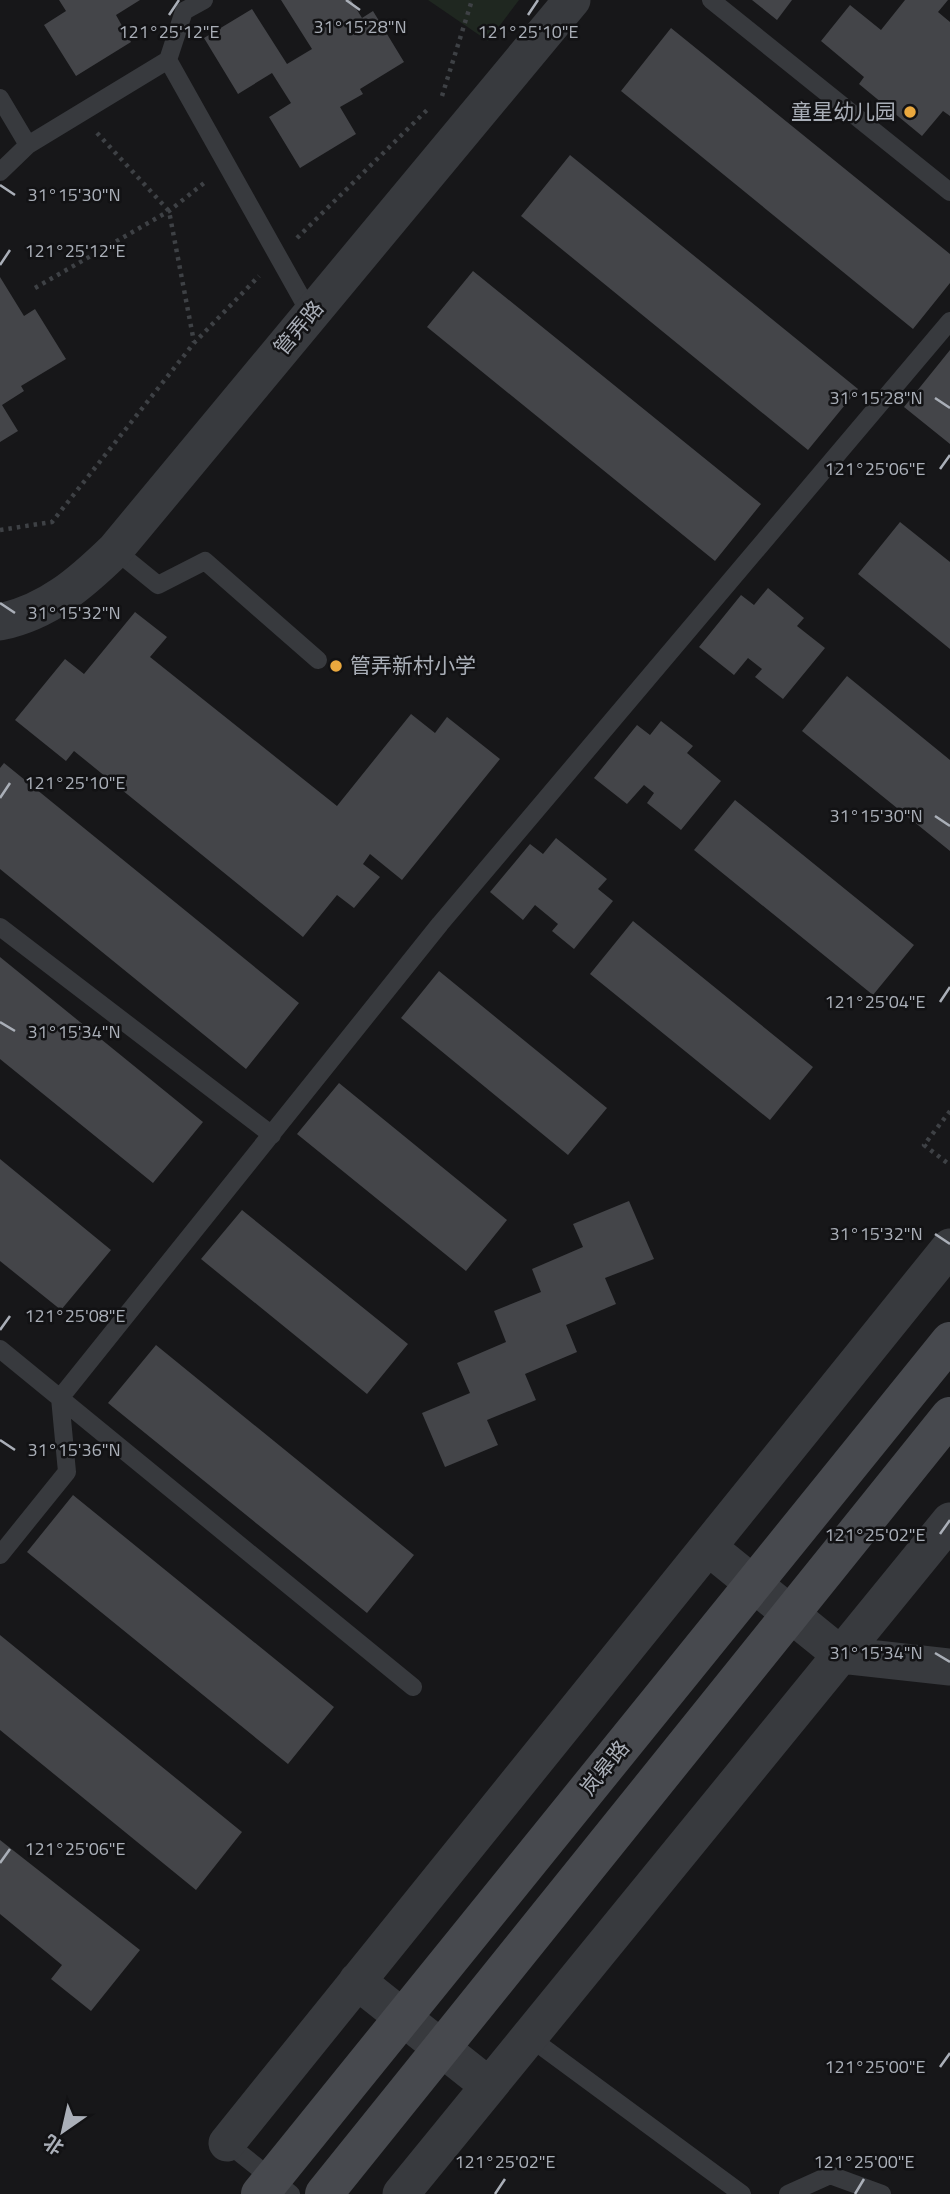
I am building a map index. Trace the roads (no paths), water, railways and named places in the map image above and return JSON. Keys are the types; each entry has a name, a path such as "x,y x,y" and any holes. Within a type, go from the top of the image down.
{"main road":[{"name":"岚皋路","path":"260,2194 950,1341"},
{"path":"324,2194 950,1416"}],"street":[{"name":"管弄路","path":"0,622 19,618 75,589 115,550 572,0"},
{"path":"227,2143 950,1248"},
{"path":"401,2194 950,1521"},
{"path":"708,1546 841,1654 950,1667"},
{"path":"358,1981 489,2086"}],"lane":[{"path":"0,172 28,145 168,60 184,11 204,0"},
{"path":"711,0 950,192"},
{"path":"168,60 311,314"},
{"path":"0,98 28,145"},
{"path":"0,1555 67,1472 61,1398 440,924 950,321"},
{"path":"115,550 158,585 205,561 318,660"},
{"path":"0,927 272,1135"},
{"path":"0,1349 413,1687"},
{"path":"529,2037 742,2194"},
{"path":"227,2143 291,2194"},
{"path":"788,2194 830,2175 882,2194"}],"place":[{"name":"童星幼儿园","path":"910,112"},
{"name":"管弄新村小学","path":"336,666"}]}
